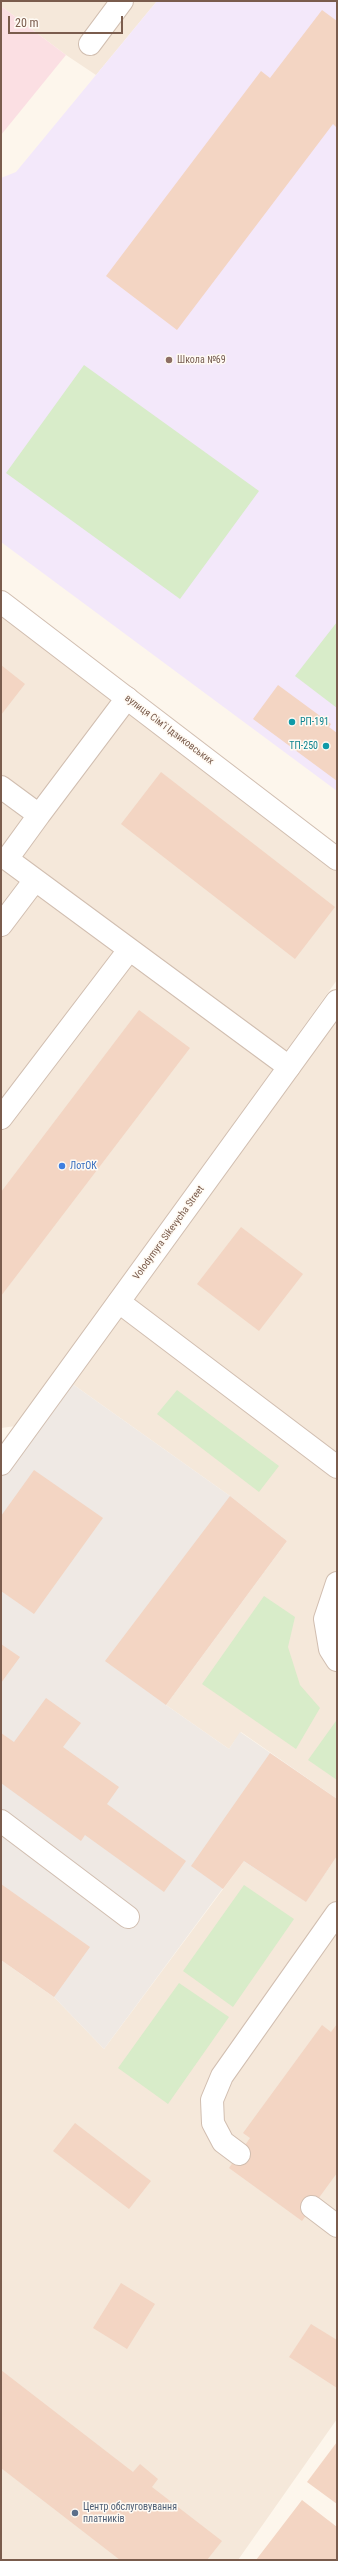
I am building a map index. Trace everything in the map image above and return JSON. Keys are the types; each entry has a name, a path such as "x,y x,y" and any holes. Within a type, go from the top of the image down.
{"street":[{"path":"90,44 122,1"},
{"name":"вулиця Сімʼї Ідзиковських","path":"1,602 337,859"},
{"path":"127,698 39,814 7,859 289,1068"},
{"path":"1,787 39,814"},
{"path":"1,925 35,880"},
{"path":"1,1118 130,950"},
{"name":"Volodymyra Sikevycha Street","path":"1,1463 337,1001"},
{"path":"119,1302 337,1467"},
{"path":"337,1583 325,1619 330,1649 337,1660"},
{"path":"1,1821 128,1917"},
{"path":"239,2154 223,2142 213,2123 212,2100 222,2076 337,1913"},
{"path":"312,2207 337,2226"}],"shaded area":[{"path":"1,1 157,1 96,75 66,55 1,6"},
{"name":"Школа №69","path":"157,1 337,1 337,791 1,542 1,178 16,172"},
{"path":"1,6 66,55 1,135"},
{"path":"1,616 337,872 337,980 16,1426 1,1428"},
{"path":"337,1017 337,1799 241,1732 229,1749 166,1705 287,1541 230,1496 64,1378"},
{"path":"64,1378 230,1496 287,1541 166,1705 229,1749 240,1732 337,1799 337,1856 306,1902 243,1861 104,2049 54,1997 1,1960 1,1464"},
{"path":"337,1856 337,2419 238,2560 1,2560 1,1960 54,1997 104,2049 244,1861 306,1901"}],"green space":[{"path":"84,365 259,491 180,599 6,473"},
{"path":"337,622 337,708 295,676"},
{"path":"177,1390 279,1466 259,1492 157,1414"},
{"path":"264,1596 295,1617 288,1647 300,1685 320,1708 296,1749 202,1684"},
{"path":"336,1721 337,1722 337,1780 308,1760"},
{"path":"244,1885 294,1919 233,2007 183,1971"},
{"path":"179,1983 229,2017 168,2104 118,2068"}],"building":[{"path":"322,10 337,21 337,128 333,124 177,330 106,276 261,71 270,78"},
{"path":"1,665 25,684 1,715"},
{"name":"РП-191","path":"278,685 331,724 329,727 337,733 337,781 253,719"},
{"path":"161,772 335,907 295,959 121,824"},
{"path":"139,1010 190,1048 1,1296 1,1192"},
{"path":"241,1227 303,1274 259,1331 197,1284"},
{"path":"34,1470 103,1518 34,1614 1,1591 1,1516"},
{"path":"230,1496 287,1541 166,1705 105,1661"},
{"path":"1,1644 20,1657 1,1683"},
{"path":"46,1698 81,1723 63,1747 119,1787 107,1804 186,1861 164,1892 85,1835 81,1841 1,1783 1,1733 14,1742"},
{"path":"270,1753 337,1799 337,1856 306,1902 244,1861 223,1889 191,1866"},
{"path":"1,1884 90,1947 54,1997 1,1960"},
{"path":"337,2024 337,2173 302,2221 229,2168 250,2138 243,2133 322,2025 331,2032"},
{"path":"75,2123 151,2181 129,2209 53,2151"},
{"path":"121,2283 155,2304 127,2349 93,2328"},
{"path":"311,2324 337,2340 337,2388 289,2357"},
{"path":"1,2370 133,2472 140,2464 158,2479 152,2487 222,2541 207,2560 120,2560 1,2468"},
{"path":"337,2442 337,2504 307,2482"},
{"path":"302,2500 337,2527 337,2560 256,2560"}],"place":[{"name":"Школа №69","path":"169,360"},
{"name":"РП-191","path":"292,722"},
{"name":"ТП-250","path":"326,746"},
{"name":"ЛотОК","path":"62,1166"},
{"name":"Центр обслуговування платників","path":"75,2513"}]}
